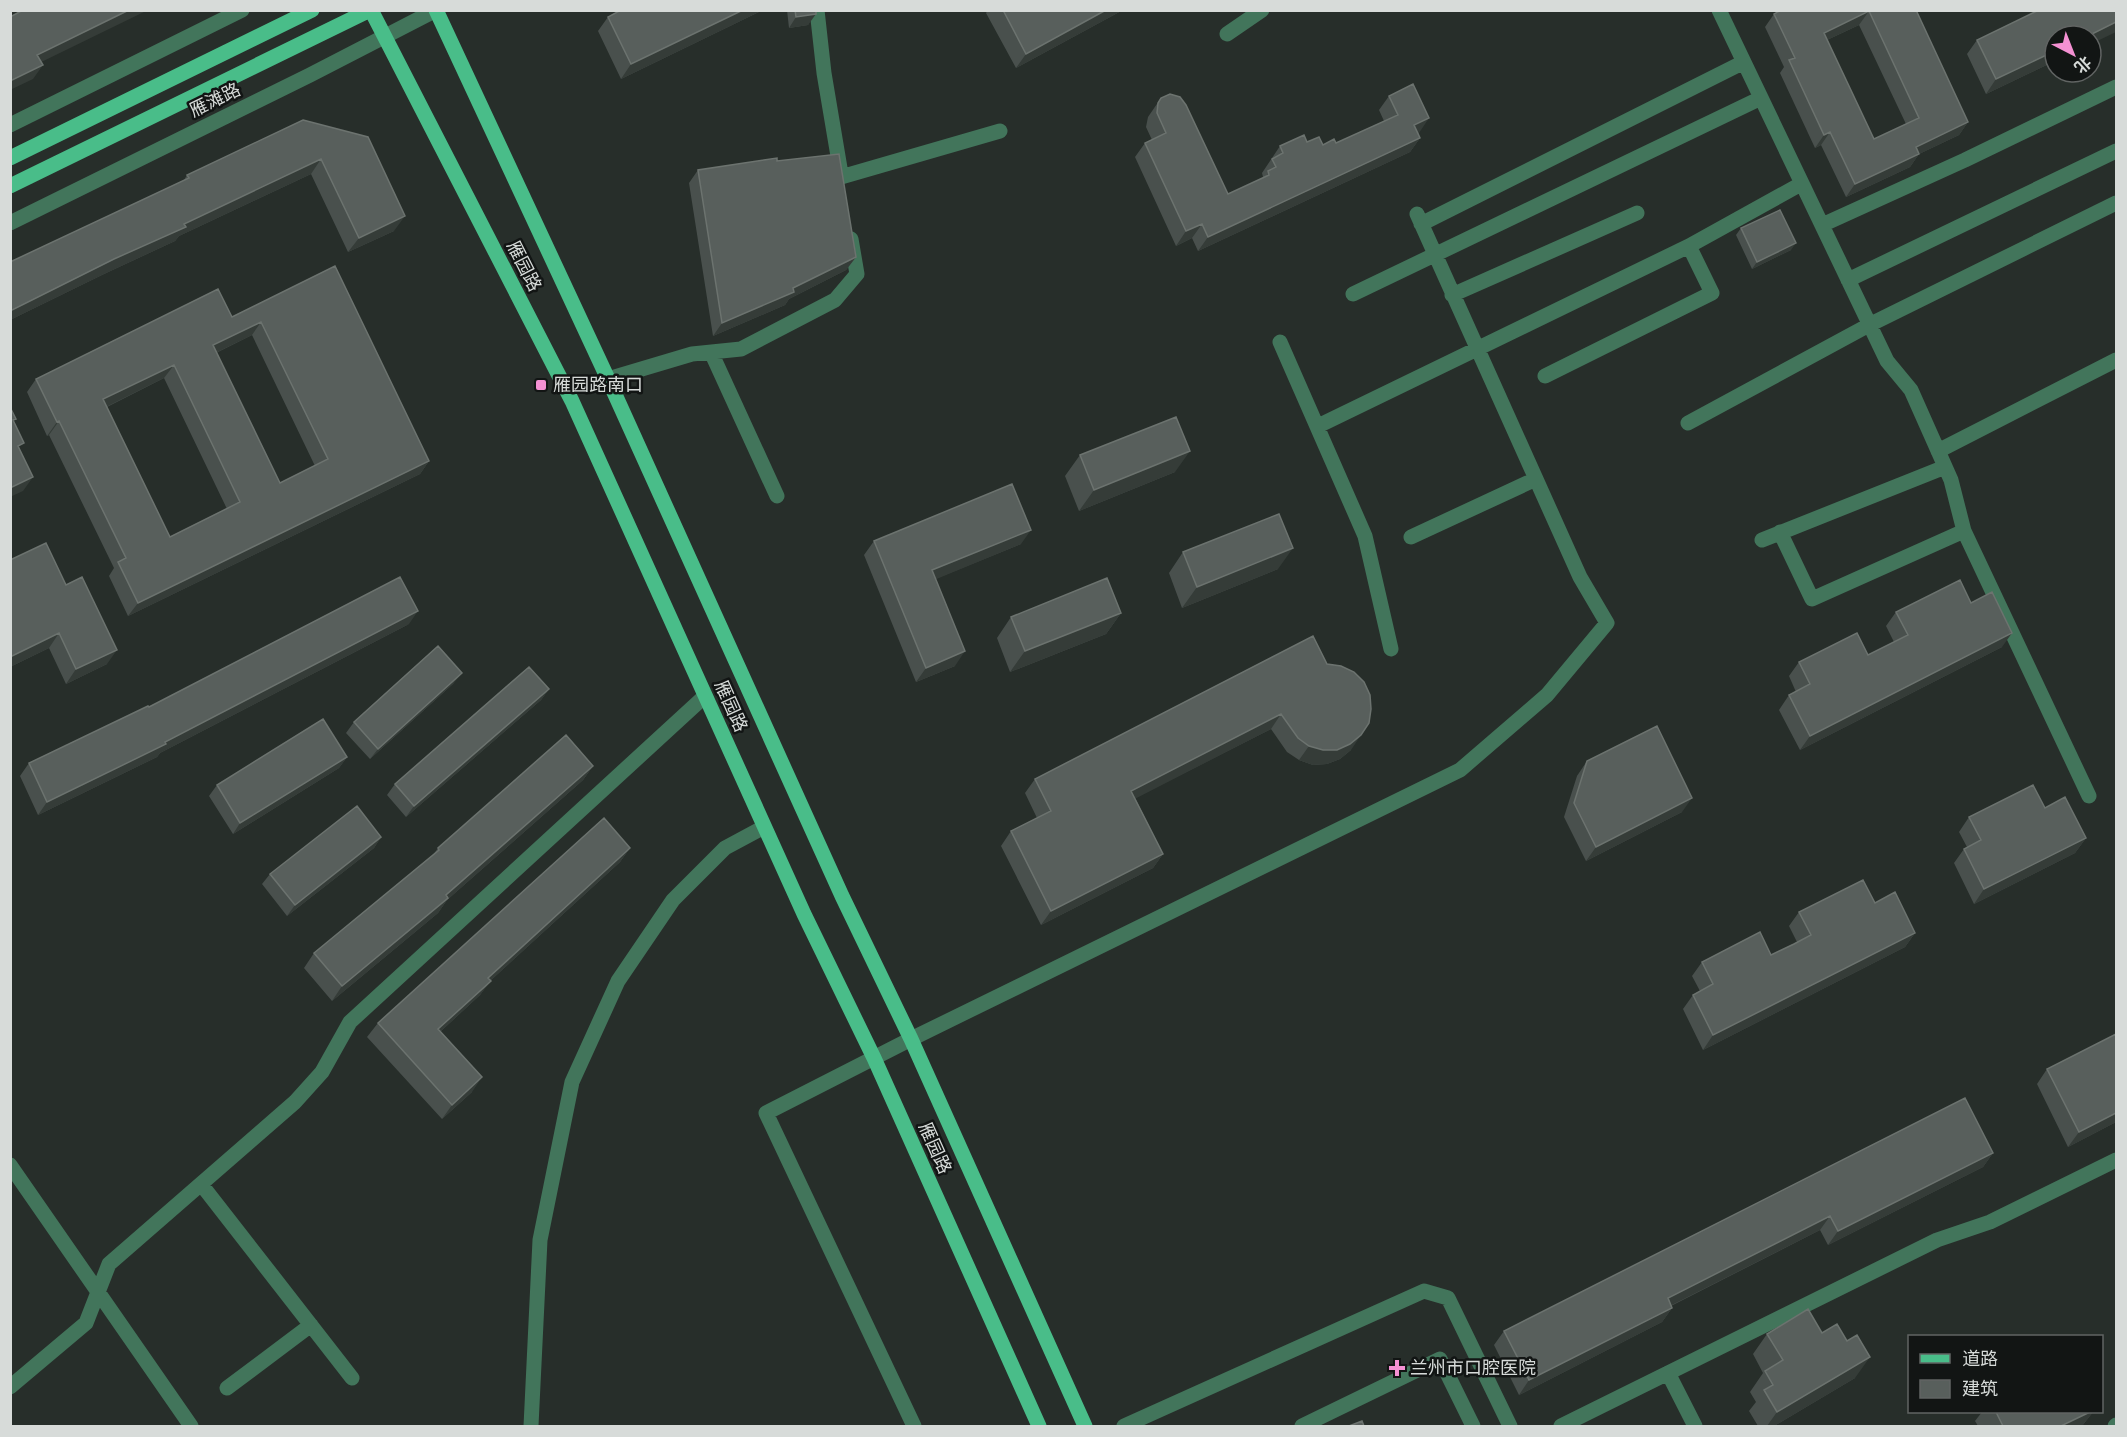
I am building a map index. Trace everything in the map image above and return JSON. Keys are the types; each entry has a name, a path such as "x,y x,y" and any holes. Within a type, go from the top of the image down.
{"main road":[{"path":"10,158 312,10"},
{"name":"雁园路","path":"371,10 572,401 804,914 874,1058 1038,1426"},
{"name":"雁滩路","path":"10,186 371,10"},
{"name":"雁园路","path":"436,10 608,379 842,896 911,1039 1084,1426"}],"street":[{"path":"10,125 242,10"},
{"name":"雁滩路","path":"10,223 386,38 436,10"},
{"path":"817,10 824,73 842,183 1000,131"},
{"path":"1227,34 1262,10"},
{"path":"1719,10 1887,361 1911,390 1951,480 1964,531 2089,796"},
{"path":"914,1426 766,1113 911,1039 1460,770 1547,694 1607,623 1580,577 1419,219 1744,62"},
{"path":"1822,225 1965,160 2116,87"},
{"path":"1353,294 1761,98"},
{"path":"1848,280 2116,151"},
{"path":"1318,426 1689,246 1801,184"},
{"path":"1688,423 1869,325 2116,203"},
{"path":"1452,295 1637,213"},
{"path":"608,379 692,354 741,349 835,300 857,274 848,220"},
{"path":"1545,376 1712,293 1689,246"},
{"path":"1280,342 1365,536 1390,649"},
{"path":"711,352 777,496"},
{"path":"1938,451 2116,360"},
{"path":"1762,540 1945,467"},
{"path":"1411,537 1536,479"},
{"path":"1780,532 1812,599 1964,531"},
{"path":"10,1387 86,1323 109,1264 295,1102 322,1072 350,1022 705,696"},
{"path":"531,1426 540,1240 572,1082 618,981 673,900 725,848 764,826"},
{"path":"1561,1426 1937,1240 1990,1222 2116,1160"},
{"path":"10,1165 191,1426"},
{"path":"201,1184 352,1378"},
{"path":"1124,1426 1424,1291 1448,1298 1510,1426"},
{"path":"227,1388 311,1325"},
{"path":"1302,1426 1440,1359 1473,1426"},
{"path":"1668,1373 1695,1426"}],"building":[{"path":"23,10 129,10 37,55 43,65 10,81 10,17"},
{"path":"621,10 743,10 631,64 608,17"},
{"path":"795,10 816,10 816,14 796,17"},
{"path":"1003,10 1106,10 1026,54"},
{"path":"1781,10 1916,10 1968,122 1916,147 1919,154 1855,184 1830,132 1824,135 1789,60 1795,58 1774,14","holes":["1869,11 1919,118 1874,139 1824,33"]},
{"path":"2039,10 2116,10 2116,22 2103,28 2103,24 2043,24 2043,57 1996,79 1977,40"},
{"path":"1413,84 1429,118 1414,125 1420,138 1208,237 1202,224 1186,231 1145,143 1166,133 1157,113 1161,98 1170,94 1180,97 1186,105 1228,194 1269,175 1268,171 1276,167 1272,159 1283,153 1280,146 1304,135 1307,142 1319,137 1323,145 1334,139 1336,143 1398,115 1389,96"},
{"path":"303,120 368,137 405,216 359,238 321,159 184,224 186,227 114,259 10,311 10,262 189,178 187,175"},
{"path":"839,154 856,257 793,288 794,292 722,323 698,170 777,158 777,161"},
{"path":"1780,210 1796,243 1757,262 1741,228"},
{"path":"335,266 429,461 138,603 118,562 126,558 36,379 218,289 232,317","holes":["261,322 328,459 280,483 213,345","174,365 240,502 170,537 103,399"]},
{"path":"10,407 16,419 13,420 24,443 18,446 33,477 10,488"},
{"path":"1176,417 1190,451 1094,490 1080,455"},
{"path":"1012,484 1031,530 932,570 965,651 926,668 874,541"},
{"path":"1279,514 1293,548 1197,587 1183,552"},
{"path":"46,543 66,585 82,577 117,650 76,669 59,633 10,657 10,560"},
{"path":"400,577 418,611 165,742 166,744 47,802 29,763 149,707"},
{"path":"1107,578 1121,613 1025,651 1011,617"},
{"path":"1960,580 1971,603 1992,592 2012,633 1810,736 1789,695 1810,684 1799,662 1857,633 1868,655 1908,635 1896,612"},
{"path":"1313,636 1327,664 1341,666 1354,672 1364,682 1370,695 1371,709 1369,723 1361,735 1350,744 1337,750 1323,750 1309,746 1298,738 1281,714 1131,791 1163,854 1051,911 1011,831 1051,811 1035,779"},
{"path":"438,646 462,673 378,749 354,722"},
{"path":"529,667 549,689 414,806 395,784"},
{"path":"323,719 347,757 240,823 217,785"},
{"path":"1657,726 1692,798 1596,847 1574,803 1587,761"},
{"path":"566,735 593,766 446,895 448,898 342,986 314,953 439,850 438,848"},
{"path":"2033,785 2045,808 2065,797 2086,838 1984,889 1964,849 1981,840 1969,817"},
{"path":"357,806 381,837 295,905 270,874"},
{"path":"604,818 630,848 488,978 491,981 438,1029 482,1077 452,1105 378,1023"},
{"path":"1863,880 1875,903 1895,892 1915,933 1713,1035 1693,995 1713,984 1702,962 1760,932 1771,955 1794,944 1811,935 1799,912"},
{"path":"2116,1034 2116,1113 2079,1132 2047,1069"},
{"path":"1965,1098 1993,1153 1838,1231 1830,1216 1668,1298 1672,1308 1529,1380 1504,1331"},
{"path":"1808,1309 1822,1333 1837,1324 1847,1341 1857,1335 1870,1357 1777,1412 1764,1390 1773,1385 1765,1371 1783,1360 1767,1334"},
{"path":"1996,1413 2088,1413 2061,1426 2003,1426"},
{"path":"1362,1421 1364,1426 1349,1426"}],"place":[{"name":"雁园路南口","path":"541,385"},
{"name":"兰州市口腔医院","path":"1397,1368"}]}
